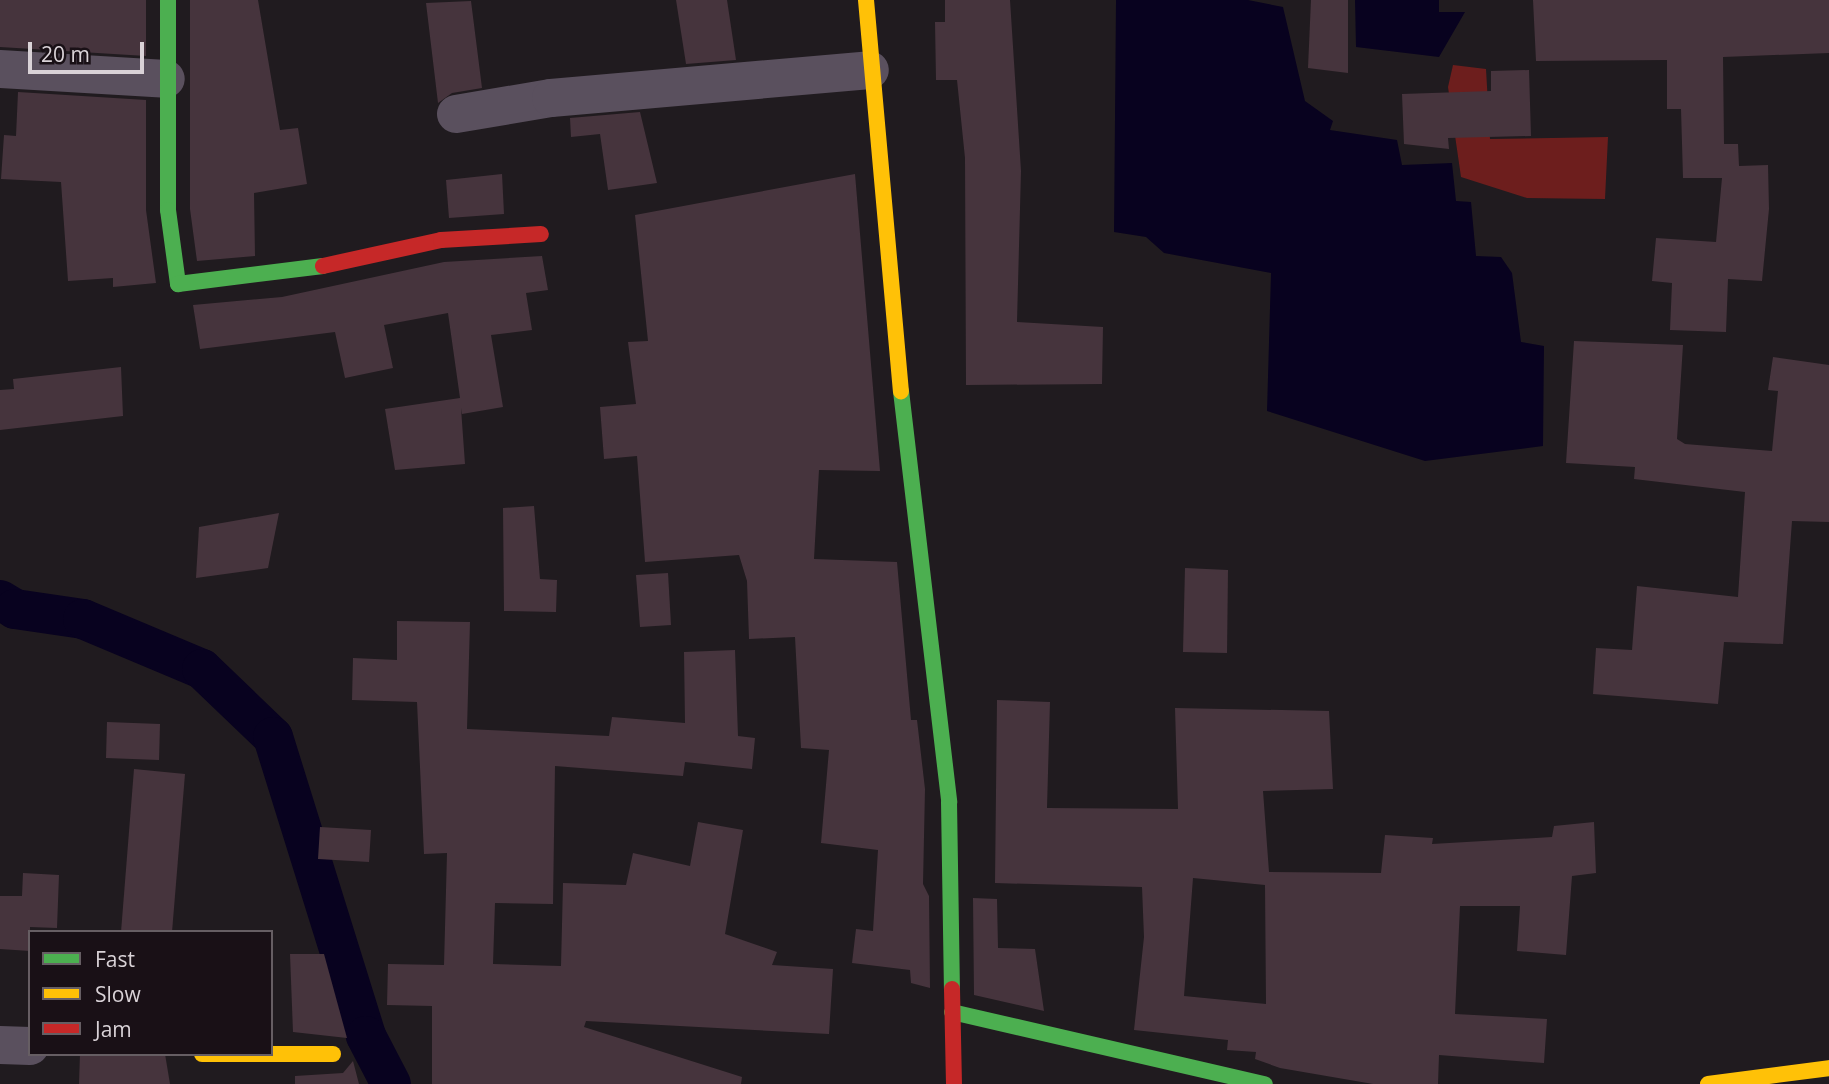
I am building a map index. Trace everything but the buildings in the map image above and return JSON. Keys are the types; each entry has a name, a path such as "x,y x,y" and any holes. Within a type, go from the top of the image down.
{"street":[{"path":"168,0 168,210 177,284 277,276 441,240 541,234"},
{"path":"866,0 870,70 949,802 954,1084"},
{"path":"0,69 166,79"},
{"path":"456,114 551,98 870,70"},
{"path":"952,1012 1265,1084"},
{"path":"0,1045 28,1045"},
{"path":"273,1054 333,1054"},
{"path":"1708,1084 1829,1068"}],"shaded area":[{"path":"1116,0 1248,0 1283,7 1305,101 1333,121 1330,130 1397,140 1402,165 1452,163 1456,201 1471,202 1476,256 1501,257 1512,273 1521,342 1544,346 1543,446 1425,461 1267,411 1271,273 1164,253 1146,237 1114,232"},
{"path":"1355,0 1439,0 1439,12 1465,12 1439,57 1356,47"},
{"path":"1453,65 1486,69 1490,139 1608,137 1605,199 1527,198 1461,177 1448,87"}],"waterway":[{"path":"0,600 15,609 83,619 202,669 273,737 366,1036 391,1084"}],"traffic: fast":[{"path":"168,0 168,210 178,284 323,266"},
{"path":"901,391 949,802 952,989"},
{"path":"952,1012 1265,1084"}],"traffic: slow":[{"path":"866,0 901,391"},
{"path":"273,1054 333,1054"},
{"path":"1708,1084 1829,1068"}],"traffic: jam":[{"path":"323,266 441,240 541,234"},
{"path":"952,989 954,1084"}]}
